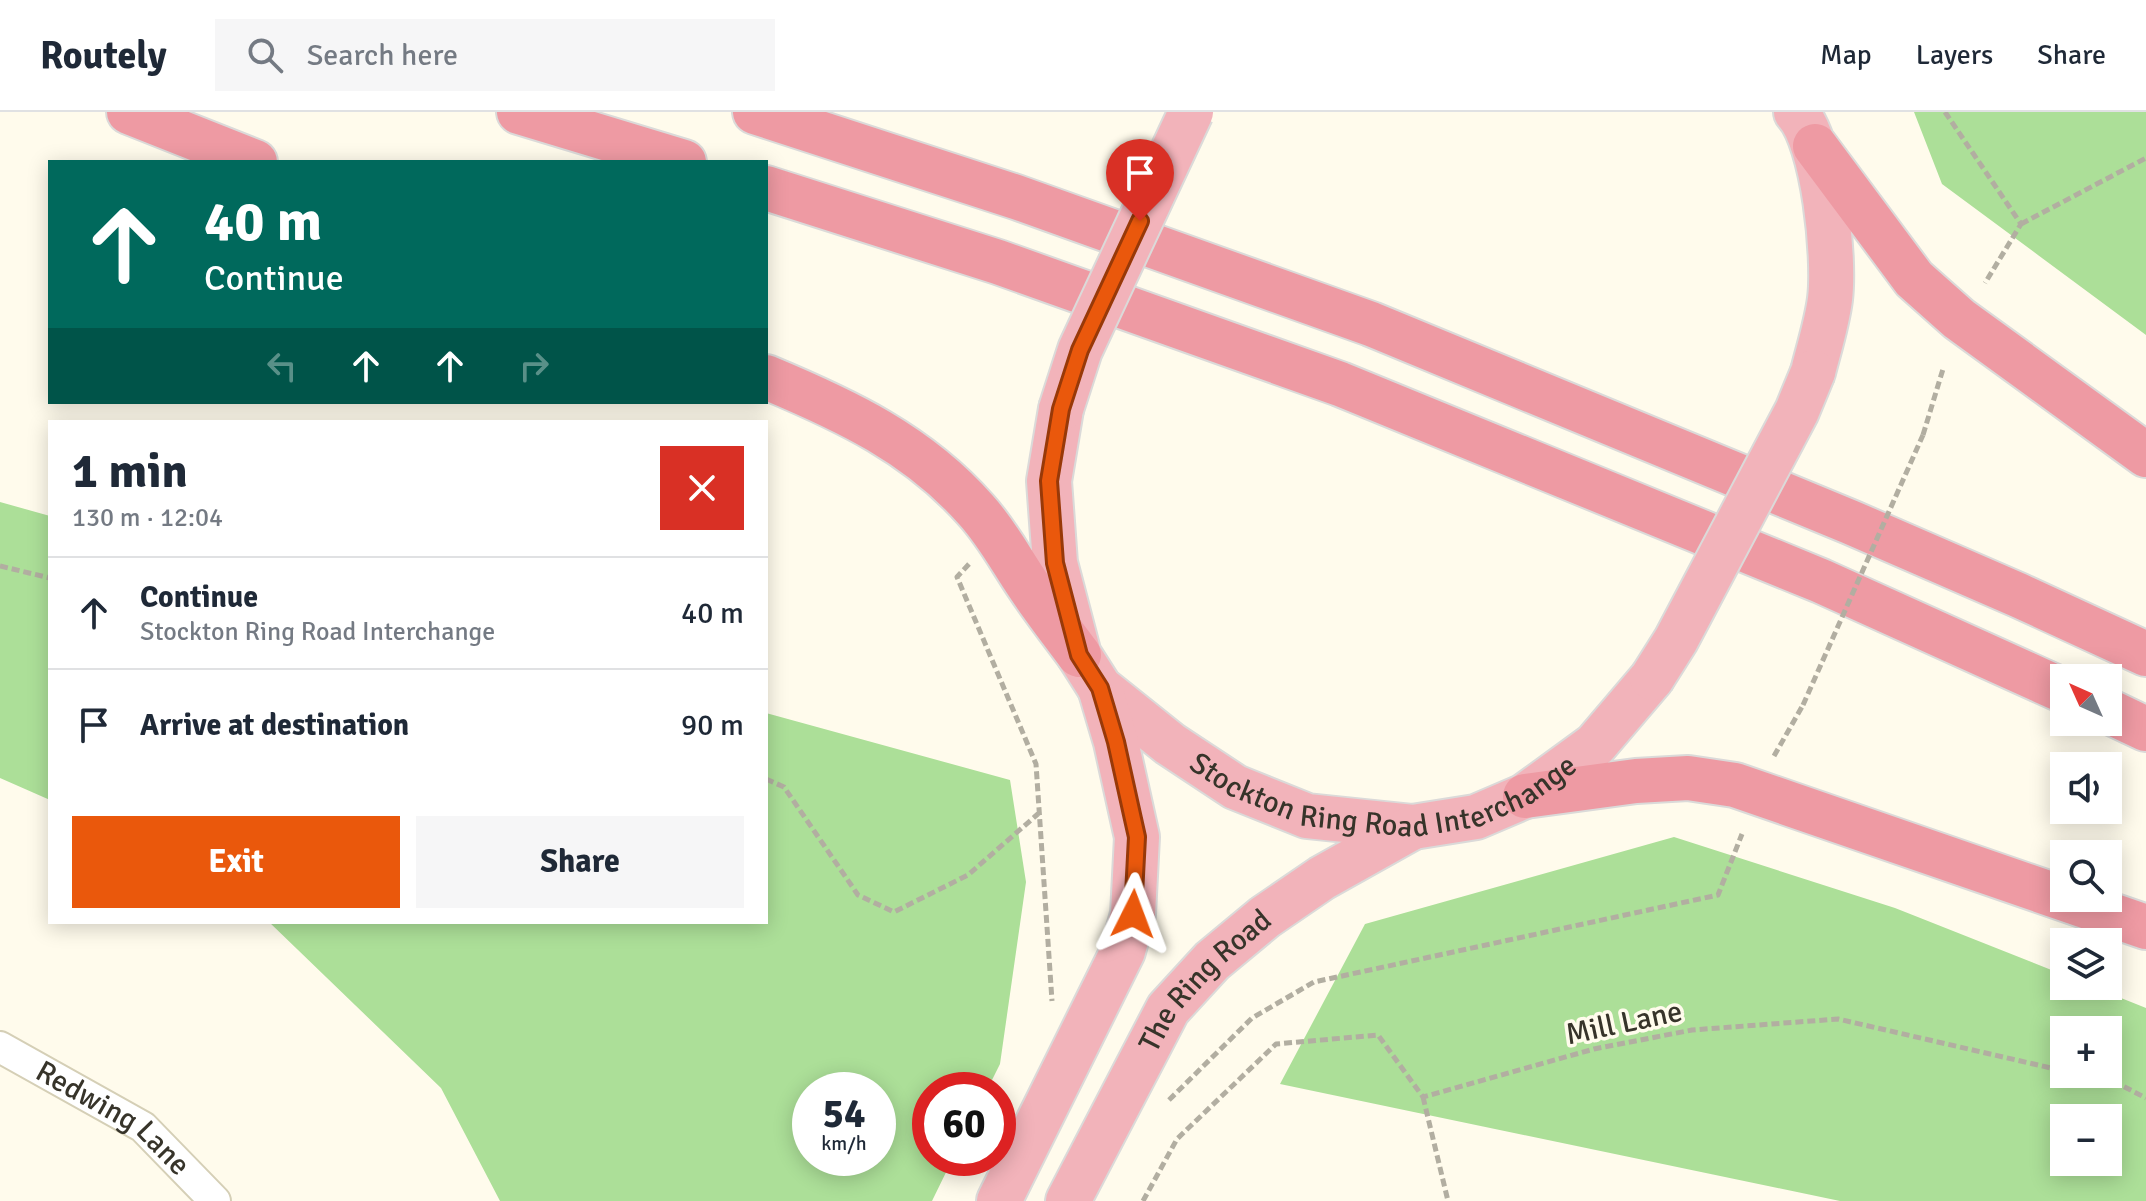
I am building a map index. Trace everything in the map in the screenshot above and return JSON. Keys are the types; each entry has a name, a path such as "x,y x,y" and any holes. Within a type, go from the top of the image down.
{"highway":[{"path":"129,112 250,160"},
{"path":"519,112 677,160"},
{"path":"755,112 1016,197 1371,324 1850,522 2146,654"},
{"path":"1804,122 1914,279 1959,319 2146,455"},
{"path":"768,189 998,262 1340,384 1821,581 2050,685"},
{"path":"768,378 839,407 890,436 950,482 997,536 1030,589 1090,672"},
{"path":"2122,718 2146,729"},
{"path":"1525,796 1688,778 1735,785 2146,927"}],"main road":[{"path":"999,1201 1123,951 1133,914 1137,837 1116,742 1055,563 1049,481 1061,409 1080,350 1191,112"},
{"name":"Stockton Ring Road Interchange","path":"1090,672 1170,744 1235,787 1307,816 1413,827 1476,817 1525,796 1595,745 1652,678 1676,640 1797,411 1813,372 1830,298 1829,235 1804,122"},
{"name":"The Ring Road","path":"1068,1201 1168,1009 1185,990 1212,961 1265,917 1322,878 1413,827"}],"street":[{"name":"Redwing Lane","path":"0,1047 143,1127 215,1201"}],"path":[{"path":"1945,112 2021,224"},
{"path":"1985,283 2021,224 2146,158"},
{"path":"1774,756 1803,705 1923,435 1943,369"},
{"path":"997,536 957,577 1036,764 1052,1006"},
{"path":"0,566 48,578"},
{"path":"768,780 784,787 858,895 894,912 968,875 1040,812"},
{"path":"1163,1112 1169,1100 1252,1018 1314,982 1718,895 1742,834"},
{"name":"Mill Lane","path":"1423,1097 1594,1049 1678,1033 1838,1019 2050,1068"},
{"path":"1143,1201 1177,1139 1276,1044 1378,1035 1423,1097 1448,1201"},
{"path":"2122,1086 2146,1098"}],"green space":[{"path":"1914,112 2146,112 2146,335 1942,184"},
{"path":"0,502 48,515 48,799 0,778"},
{"path":"768,714 1010,780 1026,882 1000,1064 996,1072 912,1072 912,1176 944,1176 932,1201 500,1201 441,1088 271,924 768,924"},
{"path":"1674,837 1895,908 2050,969 2050,1000 2122,998 2146,1008 2146,1201 1840,1201 1280,1084 1365,924"}],"route":[{"path":"1133,914 1137,837 1116,742 1100,688 1079,655 1055,563 1049,481 1061,409 1080,350 1140,221"}]}
